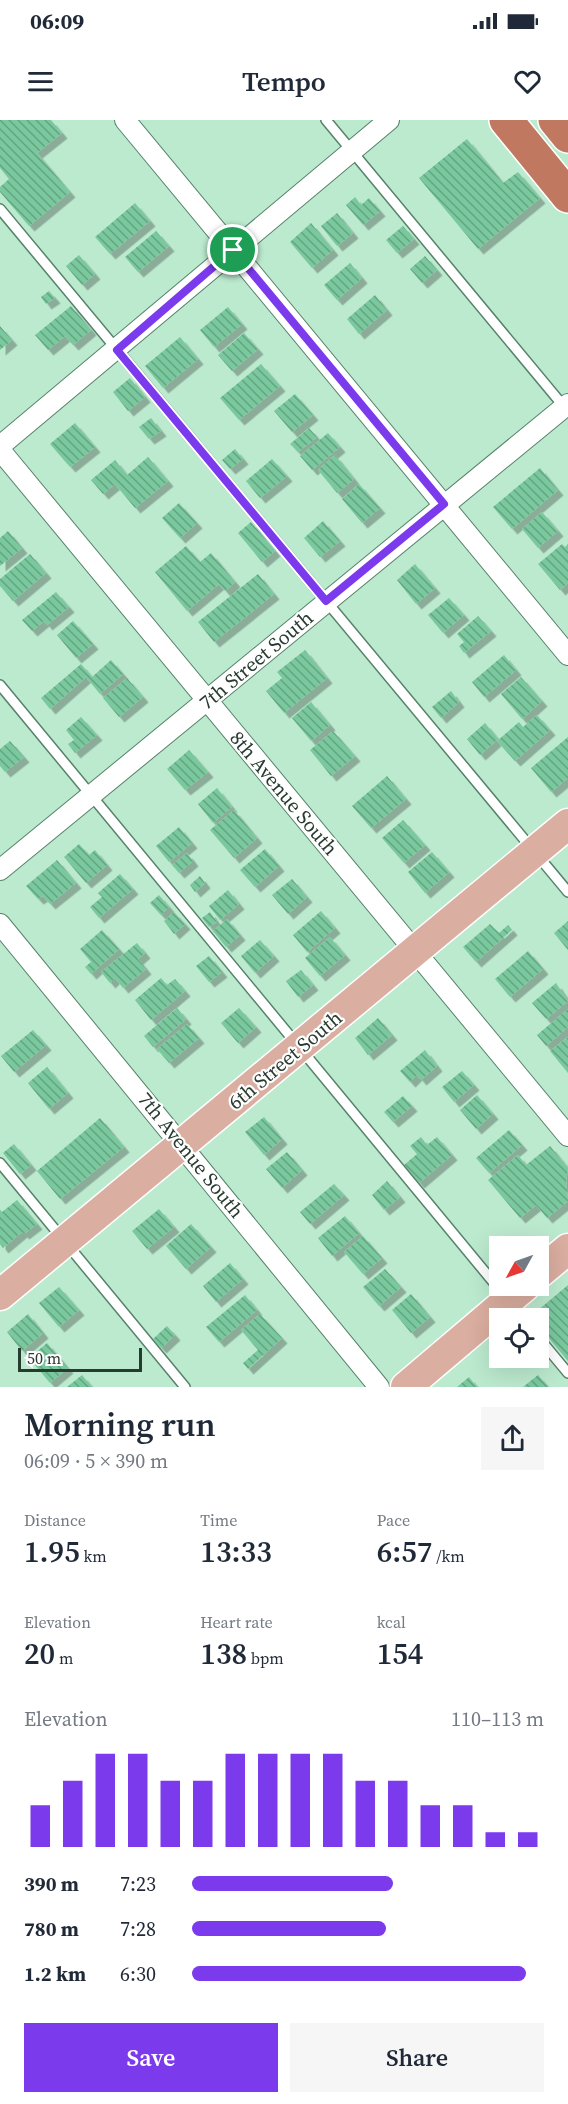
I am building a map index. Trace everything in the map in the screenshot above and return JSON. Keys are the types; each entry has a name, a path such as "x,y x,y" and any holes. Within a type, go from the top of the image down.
{"highway":[{"path":"506,120 568,195"},
{"path":"555,120 568,136"}],"main road":[{"name":"6th Street South","path":"0,1295 568,824"},
{"path":"549,1265 568,1249"},
{"path":"406,1387 519,1301"}],"street":[{"path":"125,120 568,655"},
{"path":"0,448 388,120"},
{"name":"7th Street South","path":"0,870 208,701 444,504 567,408"},
{"name":"8th Avenue South","path":"0,448 568,1136"},
{"name":"7th Avenue South","path":"0,924 379,1387"}],"lane":[{"path":"326,120 567,408"},
{"path":"0,209 568,892"},
{"path":"0,685 300,1047 519,1301"},
{"path":"0,1163 185,1387"},
{"path":"549,1350 568,1373"}],"building":[{"path":"0,120 51,120 62,133 37,153 70,192 29,226 0,192 0,187 9,179 0,168"},
{"path":"467,139 503,183 518,172 540,198 478,249 419,178"},
{"path":"355,197 361,205 369,198 380,211 363,225 346,205"},
{"path":"135,203 150,221 110,254 95,237"},
{"path":"337,213 353,233 337,246 321,226"},
{"path":"311,223 333,250 312,268 290,242"},
{"path":"403,226 414,239 397,253 386,240"},
{"path":"156,231 169,246 138,272 125,257"},
{"path":"79,255 95,274 82,285 66,266"},
{"path":"425,256 437,270 422,283 410,269"},
{"path":"350,263 362,278 337,300 324,285"},
{"path":"49,291 55,298 46,304 41,297"},
{"path":"375,295 387,310 359,334 347,319"},
{"path":"71,306 91,330 73,345 65,336 48,350 35,335"},
{"path":"228,307 242,324 214,347 200,330"},
{"path":"0,326 12,340 0,350"},
{"path":"244,333 258,349 232,371 218,355"},
{"path":"180,337 198,359 163,388 145,366"},
{"path":"261,364 280,386 239,420 220,398"},
{"path":"130,378 145,397 128,411 113,392"},
{"path":"295,394 313,415 292,432 274,411"},
{"path":"151,418 161,431 149,439 139,427"},
{"path":"75,423 95,447 70,467 50,444"},
{"path":"309,428 317,437 298,452 290,444"},
{"path":"328,433 340,447 312,470 300,456"},
{"path":"235,449 243,459 230,469 222,460"},
{"path":"335,455 354,479 337,493 318,470"},
{"path":"148,457 168,481 135,508 115,484 103,494 91,480 115,460 127,475"},
{"path":"272,459 287,476 260,498 246,481"},
{"path":"540,468 558,490 512,529 493,507"},
{"path":"359,484 380,508 362,523 342,499"},
{"path":"179,503 197,523 180,538 162,518"},
{"path":"542,512 558,531 538,548 522,529"},
{"path":"323,521 340,541 320,557 304,538"},
{"path":"251,522 275,551 262,562 238,533"},
{"path":"8,531 22,548 0,566 0,538"},
{"path":"562,544 565,547 568,544 568,583 560,590 538,564"},
{"path":"186,546 200,562 211,553 235,582 225,591 219,584 187,611 155,572"},
{"path":"30,554 46,573 13,601 0,586 0,579"},
{"path":"415,564 435,588 416,604 397,580"},
{"path":"258,574 274,594 214,642 198,622"},
{"path":"56,592 69,607 47,625 44,621 32,631 22,620"},
{"path":"449,598 464,615 443,633 428,615"},
{"path":"478,616 491,631 464,653 459,646 464,642 457,634"},
{"path":"73,621 93,644 76,658 57,635"},
{"path":"305,650 327,678 284,713 266,691 282,678 277,672"},
{"path":"504,655 516,670 484,697 472,682"},
{"path":"111,660 123,674 100,694 86,677 50,709 41,698 81,664 92,677"},
{"path":"521,677 542,701 522,719 501,694"},
{"path":"127,678 143,697 119,717 103,698"},
{"path":"451,691 459,702 441,718 432,707"},
{"path":"311,702 330,725 311,741 292,718"},
{"path":"537,715 550,730 515,761 497,741 519,722 523,727"},
{"path":"81,717 97,735 75,753 68,744 74,740 66,730"},
{"path":"485,723 498,739 480,755 467,739"},
{"path":"333,731 355,756 331,776 310,750"},
{"path":"568,737 568,778 551,792 531,768"},
{"path":"10,741 24,757 5,772 0,766 0,749"},
{"path":"189,750 208,772 185,790 167,769"},
{"path":"387,776 406,799 371,828 352,806"},
{"path":"217,788 232,807 213,823 198,804"},
{"path":"234,810 257,838 234,858 210,830"},
{"path":"403,820 425,845 404,863 382,838"},
{"path":"179,827 192,843 169,862 156,846"},
{"path":"79,844 89,855 95,850 107,865 86,883 64,857"},
{"path":"265,849 279,866 255,887 240,870"},
{"path":"432,852 449,872 425,893 408,872"},
{"path":"187,853 193,861 179,873 172,865"},
{"path":"57,860 76,883 50,904 43,896 38,899 26,886"},
{"path":"120,874 133,889 99,918 90,907 102,897 98,893"},
{"path":"200,876 205,883 195,892 190,885"},
{"path":"292,879 307,897 288,914 272,895"},
{"path":"228,890 239,904 220,920 209,906"},
{"path":"159,895 169,907 161,915 150,903"},
{"path":"321,911 335,928 307,952 293,935"},
{"path":"174,912 185,924 174,934 164,921"},
{"path":"210,912 217,922 209,927 202,918"},
{"path":"227,919 240,935 226,947 213,931"},
{"path":"568,921 568,950 554,933"},
{"path":"490,924 499,933 508,925 512,930 476,962 463,947"},
{"path":"102,930 119,949 91,974 85,967 91,962 80,949"},
{"path":"330,937 345,955 320,976 305,958"},
{"path":"260,940 274,956 255,973 241,956"},
{"path":"137,943 145,953 138,959 146,969 123,988 115,978 110,983 101,972"},
{"path":"528,951 543,969 510,997 495,979"},
{"path":"209,956 222,972 209,982 196,966"},
{"path":"301,970 313,985 298,997 286,981"},
{"path":"161,978 167,985 175,979 185,991 151,1020 135,1000"},
{"path":"556,983 568,1001 546,1019 532,1003"},
{"path":"177,1008 186,1019 153,1047 144,1036"},
{"path":"239,1008 256,1027 238,1043 221,1023"},
{"path":"568,1009 568,1027 546,1046 537,1035"},
{"path":"378,1018 392,1035 368,1055 355,1038"},
{"path":"187,1024 199,1038 169,1063 157,1049"},
{"path":"33,1030 46,1045 14,1072 1,1056"},
{"path":"568,1037 568,1073 550,1051"},
{"path":"425,1050 437,1066 421,1080 417,1075 410,1082 400,1071"},
{"path":"47,1067 68,1093 49,1109 28,1083"},
{"path":"462,1071 474,1085 454,1102 442,1087"},
{"path":"477,1095 493,1114 476,1129 460,1110"},
{"path":"403,1096 412,1106 393,1122 384,1112"},
{"path":"264,1117 282,1139 264,1155 245,1132"},
{"path":"100,1118 124,1147 60,1199 37,1171"},
{"path":"509,1130 522,1145 489,1173 476,1158"},
{"path":"421,1137 427,1145 437,1137 452,1155 419,1183 404,1165 417,1154 410,1146"},
{"path":"14,1144 31,1165 20,1174 3,1153"},
{"path":"550,1146 568,1168 566,1182 568,1201 547,1218 536,1205 520,1218 488,1180 518,1155 526,1165"},
{"path":"287,1152 302,1170 282,1188 266,1169"},
{"path":"387,1181 400,1197 384,1210 372,1195"},
{"path":"334,1184 344,1195 310,1224 300,1212"},
{"path":"17,1200 37,1224 24,1234 22,1232 3,1248 0,1244 0,1210 2,1212"},
{"path":"159,1209 174,1227 147,1249 132,1231"},
{"path":"345,1216 359,1233 332,1256 318,1238"},
{"path":"191,1224 211,1247 186,1269 166,1246"},
{"path":"363,1236 382,1258 363,1274 344,1252"},
{"path":"230,1263 243,1279 216,1302 203,1286"},
{"path":"385,1269 401,1287 379,1306 363,1287"},
{"path":"568,1285 568,1361 549,1338 549,1308 541,1308"},
{"path":"59,1287 79,1310 59,1327 39,1303"},
{"path":"411,1294 430,1317 411,1333 392,1310"},
{"path":"245,1295 257,1310 219,1342 206,1327"},
{"path":"28,1314 43,1333 22,1351 7,1332"},
{"path":"260,1314 282,1338 248,1369 243,1363 258,1350 241,1330"},
{"path":"167,1326 175,1335 161,1348 153,1339"},
{"path":"47,1343 68,1368 50,1383 29,1358"},
{"path":"82,1375 92,1387 67,1387"},
{"path":"538,1375 548,1387 523,1387"},
{"path":"469,1377 477,1387 457,1387"}],"route":[{"path":"233,250 444,504 326,601 117,350 233,250"}]}
